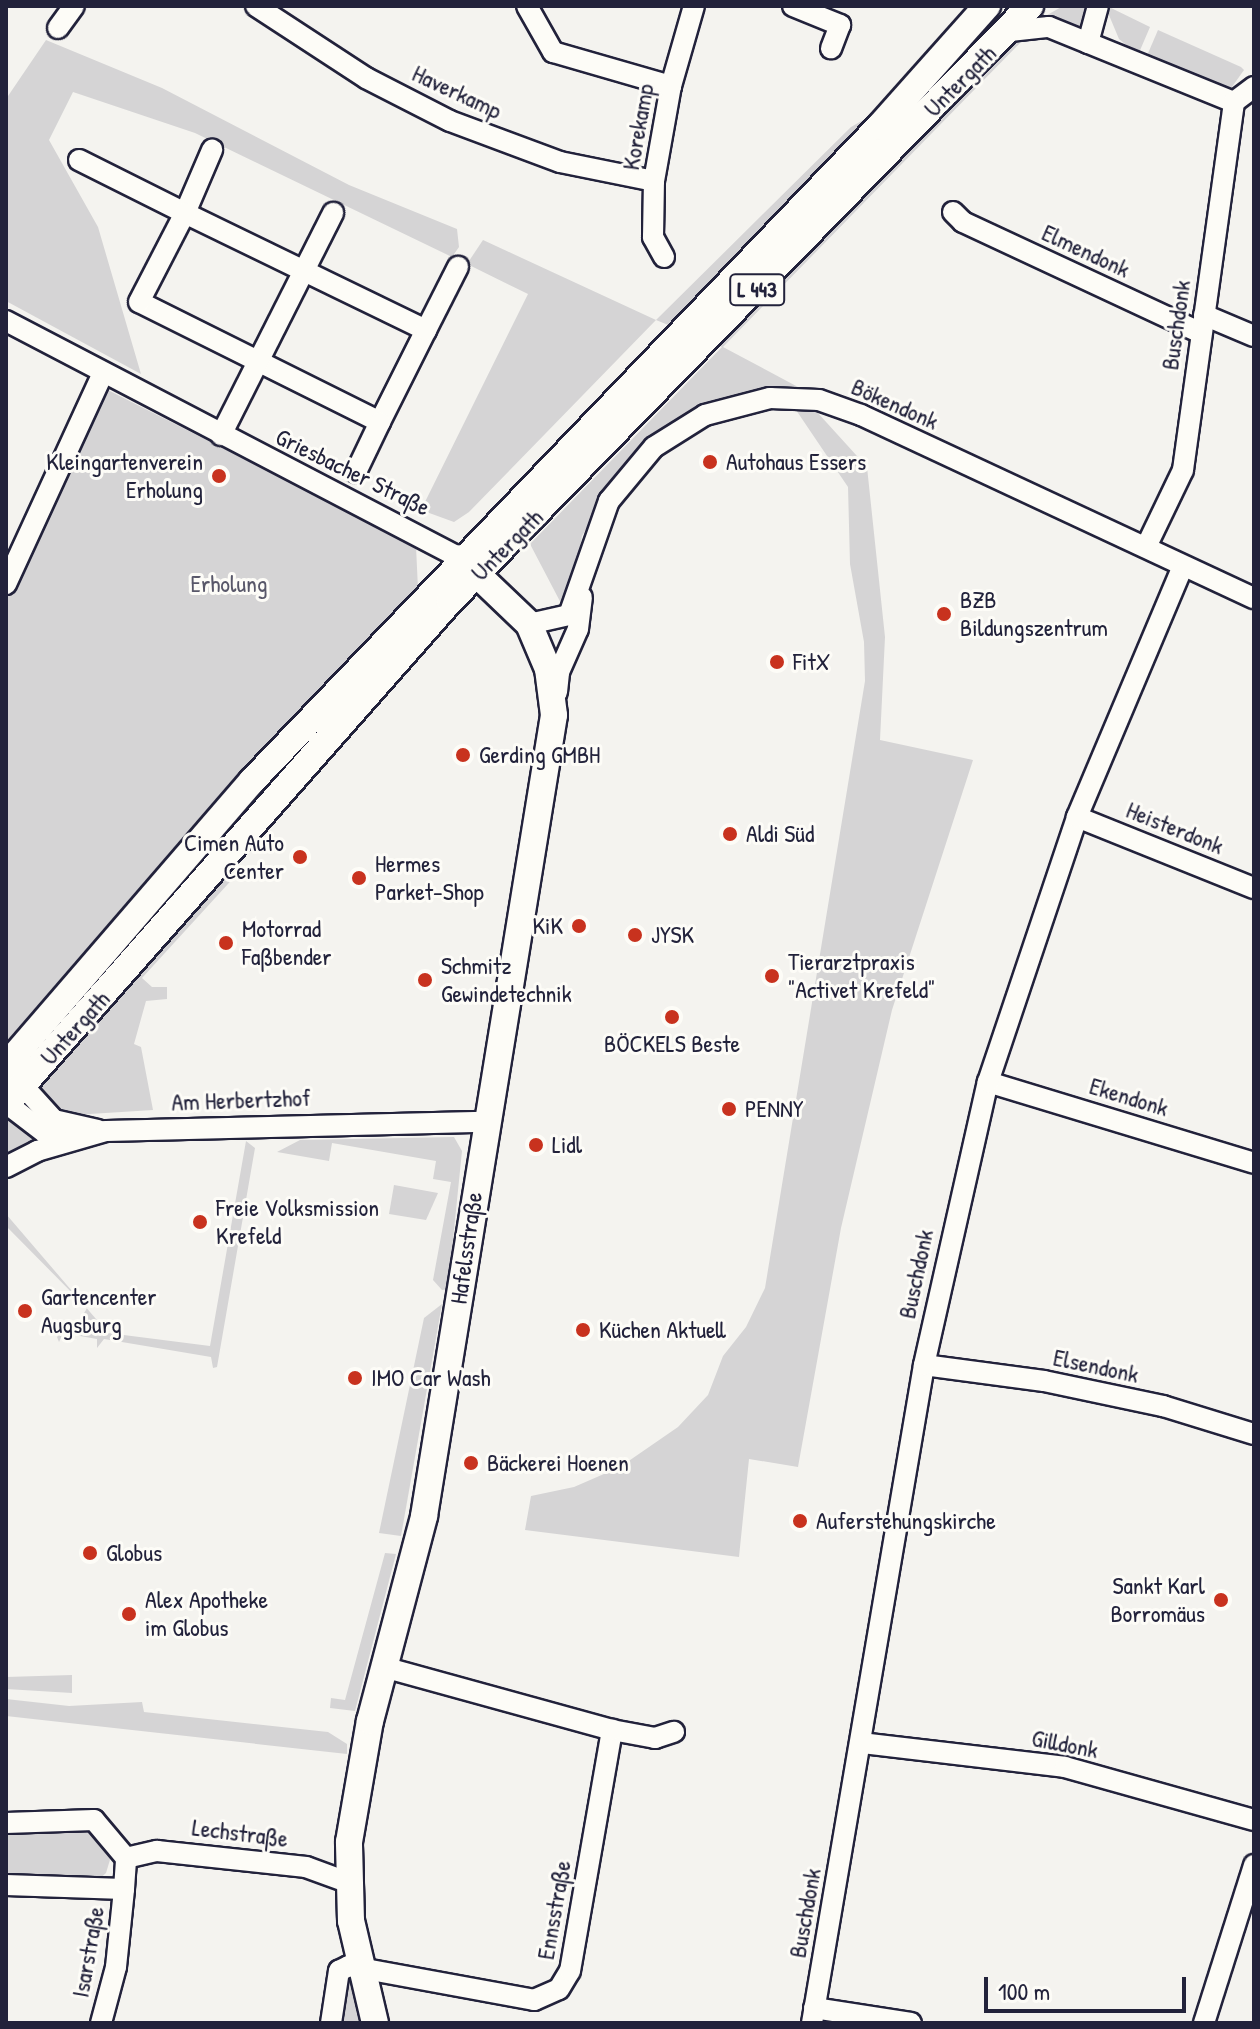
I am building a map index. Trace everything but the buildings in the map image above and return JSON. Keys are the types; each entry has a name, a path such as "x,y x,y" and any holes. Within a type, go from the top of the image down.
{"main road":[{"name":"Untergath","path":"9,1089 470,565 880,126 987,6"},
{"name":"Untergath","path":"470,565 1010,31 1030,6"},
{"name":"Hafelsstraße","path":"375,2023 361,1966 347,1882 368,1731 424,1516 485,1122 554,715 548,669 529,624 470,565"}],"street":[{"path":"58,28 74,6"},
{"name":"Haverkamp","path":"256,6 366,78 450,121 560,162 654,181"},
{"path":"527,6 553,52 671,86"},
{"name":"Korekamp","path":"664,257 653,237 654,181 671,86 694,6"},
{"path":"793,6 840,25 831,48"},
{"path":"1088,43 1098,6"},
{"path":"1010,31 1049,27 1234,102 1254,87"},
{"name":"Buschdonk","path":"1146,547 1183,470 1234,102"},
{"path":"212,150 185,213 139,302 380,422"},
{"path":"79,160 426,330"},
{"name":"Elmendonk","path":"953,212 963,222 1202,324 1254,336"},
{"path":"221,435 333,213"},
{"name":"Griesbacher Straße","path":"356,472 458,267"},
{"name":"Griesbacher Straße","path":"6,321 102,375 470,565"},
{"path":"6,584 102,375"},
{"name":"Bökendonk","path":"554,715 559,672 578,629 582,585 591,540 609,501 654,447 705,415 770,398 819,400 861,415 1254,598"},
{"name":"Buschdonk","path":"813,2016 862,1743 924,1365 988,1082 1077,817 1183,566"},
{"name":"Bökendonk","path":"529,624 569,615 582,585"},
{"name":"Heisterdonk","path":"1077,817 1254,888"},
{"name":"Ekendonk","path":"988,1082 1254,1163"},
{"path":"9,1089 45,1133 106,1131"},
{"name":"Am Herbertzhof","path":"6,1167 37,1151 106,1131 485,1122"},
{"name":"Elsendonk","path":"924,1365 1059,1384 1163,1406 1254,1434"},
{"path":"384,1667 612,1730 655,1738 674,1732"},
{"name":"Ennsstraße","path":"361,1966 534,2000 559,1989 570,1971 612,1730"},
{"name":"Gilldonk","path":"862,1743 1065,1767 1254,1820"},
{"path":"6,1823 94,1820 126,1858 124,1889 6,1885"},
{"name":"Lechstraße","path":"126,1858 188,1852 306,1867 347,1882"},
{"path":"1204,2023 1254,1865"},
{"name":"Isarstraße","path":"101,2023 116,1967 124,1889"},
{"path":"331,2023 339,1971 361,1966"},
{"path":"813,2016 911,2023"}],"green space":[{"path":"1063,6 1107,6 1150,27 1138,55 1119,39 1106,8 1099,22 1022,41 723,347 798,387 742,393 693,410 649,441 615,477 582,536 573,588 564,609 530,544 722,347 656,320 851,127"},
{"path":"1158,30 1244,70 1229,91 1146,58"},
{"path":"46,40 162,88 349,185 457,229 459,247 452,257 195,133 73,92 49,140 98,227 141,374 6,301 6,99"},
{"path":"483,240 656,320 469,512 454,522 421,510 528,294 467,264"},
{"name":"Erholung","path":"102,387 416,546 418,589 162,871 238,873 142,978 152,987 167,987 167,999 146,1001 134,1044 141,1047 153,1110 74,1115 6,1176 6,598"},
{"path":"794,407 817,412 867,467 885,637 880,740 973,760 892,1010 841,1228 798,1467 749,1459 739,1557 525,1530 531,1496 574,1487 620,1467 678,1427 708,1395 723,1356 746,1327 765,1288 865,681 864,642 850,564 848,487"},
{"path":"454,1137 462,1151 448,1289 442,1290 433,1280 451,1182 433,1179 436,1161 332,1143 329,1161 277,1152 300,1140"},
{"path":"246,1141 255,1148 217,1367 213,1368 211,1357 104,1339 97,1348 97,1339 63,1333 59,1342 57,1337 65,1328 74,1331 87,1308 108,1333 210,1346"},
{"path":"394,1185 438,1193 426,1220 389,1214"},
{"path":"6,1214 84,1305 6,1226"},
{"path":"442,1304 401,1536 379,1533 424,1318"},
{"path":"385,1553 396,1554 355,1711 330,1708 331,1698 345,1700"},
{"path":"72,1675 72,1693 6,1689 6,1677"},
{"path":"6,1699 69,1706 142,1702 144,1712 328,1732 347,1744 347,1754 6,1716"},
{"path":"73,1826 90,1831 112,1853 106,1873 97,1881 6,1880 6,1827"},
{"path":"372,1947 391,2023 326,2023 343,1961"}],"place":[{"name":"Autohaus Essers","path":"710,462"},
{"name":"Kleingartenverein Erholung","path":"219,476"},
{"name":"BZB Bildungszentrum","path":"944,614"},
{"name":"FitX","path":"777,662"},
{"name":"Gerding GMBH","path":"463,755"},
{"name":"Aldi Süd","path":"730,834"},
{"name":"Cimen Auto Center","path":"300,857"},
{"name":"Hermes Parket-Shop","path":"359,878"},
{"name":"KiK","path":"579,926"},
{"name":"JYSK","path":"635,935"},
{"name":"Motorrad Faßbender","path":"226,943"},
{"name":"Tierarztpraxis \"Activet Krefeld\"","path":"772,976"},
{"name":"Schmitz Gewindetechnik","path":"425,980"},
{"name":"BÖCKELS Beste","path":"672,1017"},
{"name":"PENNY","path":"729,1109"},
{"name":"Lidl","path":"536,1145"},
{"name":"Freie Volksmission Krefeld","path":"200,1222"},
{"name":"Gartencenter Augsburg","path":"25,1311"},
{"name":"Küchen Aktuell","path":"583,1330"},
{"name":"IMO Car Wash","path":"355,1378"},
{"name":"Bäckerei Hoenen","path":"471,1463"},
{"name":"Auferstehungskirche","path":"800,1521"},
{"name":"Globus","path":"90,1553"},
{"name":"Sankt Karl Borromäus","path":"1221,1600"},
{"name":"Alex Apotheke im Globus","path":"129,1614"}]}
